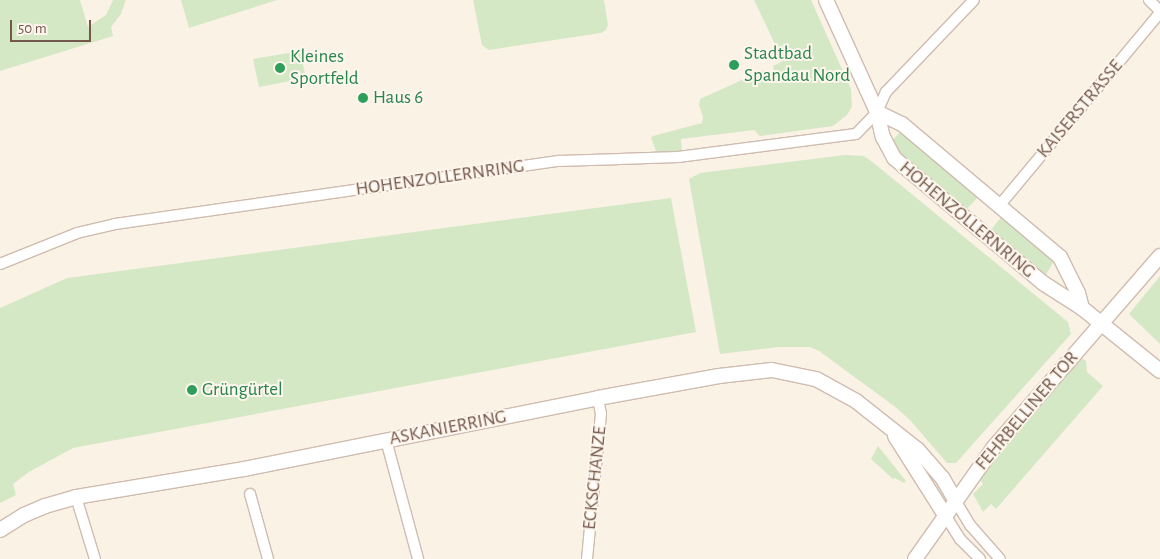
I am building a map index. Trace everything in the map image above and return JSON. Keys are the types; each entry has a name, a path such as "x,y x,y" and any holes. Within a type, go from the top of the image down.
{"main road":[{"path":"826,0 877,112"},
{"name":"HOHENZOLLERNRING","path":"877,112 902,124 1060,257 1078,293 1082,308"},
{"name":"HOHENZOLLERNRING","path":"877,112 883,137 894,158 1043,283 1082,308 1160,371"},
{"name":"FEHRBELLINER TOR","path":"915,559 994,447 1160,256"},
{"name":"ASKANIERRING","path":"0,530 24,515 45,506 76,497 244,469 598,398 744,372 772,370 801,374 826,383 856,401 909,442 931,464 955,500"},
{"name":"ASKANIERRING","path":"889,427 945,515"}],"street":[{"path":"877,112 886,92 974,0"},
{"path":"1149,0 1160,12"},
{"name":"KAISERSTRASSE","path":"999,206 1160,12"},
{"name":"HOHENZOLLERNRING","path":"0,264 77,233 114,224 559,161 678,157 856,134 877,112"},
{"name":"ECKSCHANZE","path":"586,559 601,414 598,398"},
{"path":"386,440 418,559"},
{"path":"250,494 268,559"},
{"path":"76,497 95,559"},
{"name":"ASKANIERRING","path":"955,500 970,525 1000,559"},
{"name":"ASKANIERRING","path":"945,515 960,539 980,559"}],"green space":[{"path":"0,0 80,0 88,27 106,15 113,0 126,0 121,14 111,27 113,36 0,71"},
{"path":"181,0 277,0 189,28"},
{"path":"473,0 604,0 608,25 606,30 601,33 489,50 482,45"},
{"path":"754,0 811,0 851,89 852,107 847,115 833,126 760,136 754,130 681,139 682,151 663,153 656,151 651,138 653,136 702,123 700,99 764,70 767,74 774,71 773,66 783,61"},
{"name":"Kleines Sportfeld","path":"300,51 306,78 259,87 253,59"},
{"path":"901,131 979,196 966,210 909,163 891,142"},
{"path":"845,155 864,156 875,164 1068,322 1071,334 956,463 947,463 910,420 894,406 819,351 810,347 778,347 720,354 689,179 700,173"},
{"name":"Grüngürtel","path":"671,198 696,332 73,448 29,472 13,484 16,495 0,503 0,308 67,278"},
{"path":"1002,216 1055,260 1045,276 990,231"},
{"path":"1160,276 1160,344 1129,314"},
{"path":"1081,358 1086,361 1087,372 1103,386 996,509 991,504 983,512 973,494 983,484 979,478"},
{"path":"878,446 906,481 904,483 895,478 893,479 871,459"}],"place":[{"name":"Stadtbad Spandau Nord","path":"734,65"},
{"name":"Kleines Sportfeld","path":"280,68"},
{"name":"Haus 6","path":"363,98"},
{"name":"Grüngürtel","path":"192,390"}]}
